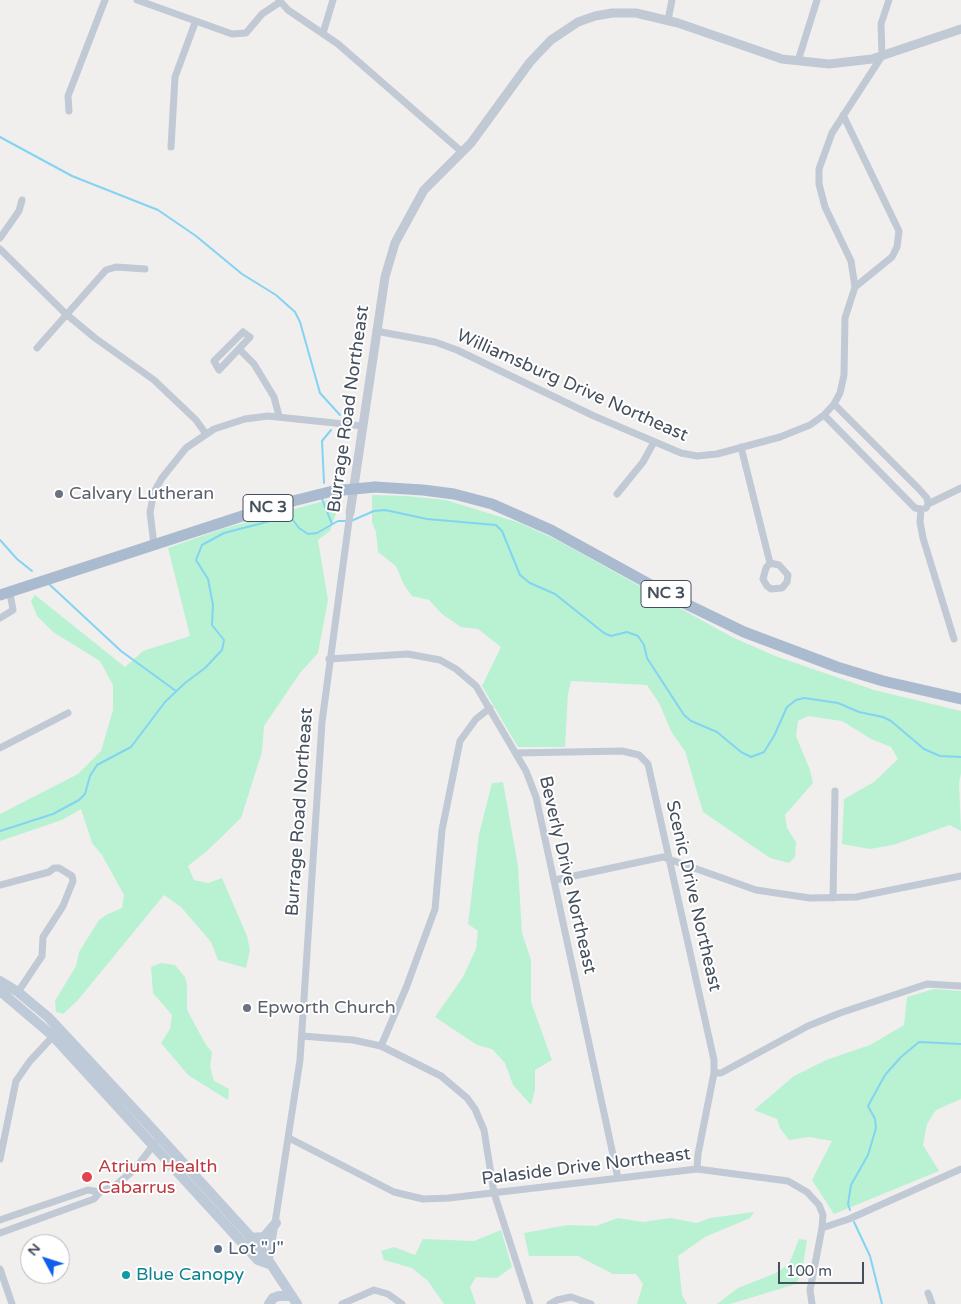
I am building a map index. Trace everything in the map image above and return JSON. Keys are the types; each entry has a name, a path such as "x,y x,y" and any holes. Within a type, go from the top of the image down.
{"main road":[{"name":"NC 3","path":"5,594 273,506 334,491 375,487 423,490 454,494 492,504 551,530 680,601 744,632 837,667 883,681 961,699"},
{"path":"0,981 18,992 158,1136 251,1238 295,1300"},
{"path":"0,992 56,1033 153,1147 258,1260 269,1264"},
{"path":"251,1238 264,1237 276,1223"},
{"path":"269,1304 273,1298 279,1296 295,1300"}],"street":[{"path":"69,111 68,96 105,0"},
{"path":"137,0 225,34 246,33 262,14 279,1 323,33 462,152"},
{"path":"323,33 334,0"},
{"path":"668,20 672,0"},
{"path":"798,61 817,0"},
{"path":"882,56 881,24 889,0"},
{"name":"Burrage Road Northeast","path":"269,1264 289,1138 302,1036 322,722 329,659 376,331 390,258 403,226 424,190 462,152 488,122 530,62 557,36 578,22 612,13 636,13 668,20 751,49 798,61 843,63 882,56 961,29"},
{"path":"171,147 175,77 195,23"},
{"name":"Williamsburg Drive Northeast","path":"376,331 442,345 681,453 697,456 710,455 801,430 824,415 834,404 843,384 845,318 855,287 851,261 825,207 819,184 819,169 825,148 843,115 882,56"},
{"path":"843,115 898,231 897,247 892,257 855,287"},
{"path":"0,238 19,211 22,200"},
{"path":"0,249 66,314 95,338 154,380 196,420 206,434"},
{"path":"37,348 106,270 116,267 145,269"},
{"path":"243,332 250,337 240,350 219,370 215,367 214,362 243,332"},
{"path":"240,350 254,364 274,397 279,416"},
{"path":"834,404 918,488 927,498 928,504"},
{"path":"824,415 915,508 926,508 928,504 961,488"},
{"path":"154,545 150,512 154,492 176,458 206,434 238,420 279,416 363,426"},
{"path":"617,494 643,462 654,442"},
{"path":"741,448 770,563"},
{"path":"921,509 920,522 923,538 954,639"},
{"path":"0,618 13,610 5,594"},
{"name":"Beverly Drive Northeast","path":"329,659 408,654 440,660 470,680 490,708 516,753 533,786 555,880 618,1178"},
{"path":"380,1046 406,988 435,909 442,830 460,741 476,719 490,708"},
{"path":"0,748 68,713"},
{"name":"Scenic Drive Northeast","path":"516,753 622,751 639,755 644,759 649,768 714,1060 714,1073 698,1154 698,1169"},
{"path":"832,898 835,791"},
{"path":"555,880 658,857 669,858 756,890 810,898 856,897 961,876"},
{"path":"0,885 40,875 54,868 59,868 72,876 73,881 63,906 43,937 42,956 18,992"},
{"path":"714,1073 721,1074 808,1026 840,1013 919,986 944,984 961,986"},
{"path":"0,1159 16,1081 30,1061 56,1033"},
{"path":"302,1036 353,1040 380,1046 440,1076 467,1098 484,1130 494,1193 530,1304"},
{"path":"0,1233 85,1204 100,1192 130,1174 153,1147 158,1136"},
{"name":"Palaside Drive Northeast","path":"289,1138 360,1175 407,1196 449,1198 698,1169 779,1179 798,1185 819,1205 822,1215 822,1228 811,1283 812,1304"},
{"path":"822,1228 849,1219 961,1169"},
{"path":"0,1220 88,1190 100,1192"},
{"path":"0,1269 12,1304"},
{"path":"342,1304 374,1290 388,1294 402,1304"},
{"path":"928,1293 932,1304"},
{"path":"550,1304 564,1297 572,1296 591,1304"}],"green space":[{"path":"372,495 446,500 520,523 555,539 732,637 775,656 874,690 961,711 961,773 959,784 961,831 950,825 893,845 870,849 842,844 844,799 874,782 898,759 891,747 871,739 842,721 808,716 798,721 796,736 810,770 813,783 785,815 787,828 796,842 795,857 789,863 770,858 703,812 685,751 672,733 659,703 647,685 571,681 568,694 565,747 518,747 482,686 501,647 478,629 461,627 442,614 429,600 412,596 404,585 396,566 378,552 376,532 372,522"},
{"path":"342,496 330,531 318,540 328,600 318,653 300,673 264,726 262,752 241,818 207,851 188,866 194,880 208,883 222,878 247,936 250,950 246,968 218,960 211,942 181,907 164,895 78,1000 63,1014 56,1012 55,1001 76,966 79,952 99,920 122,908 124,895 102,855 92,843 81,809 62,820 0,841 0,814 78,774 101,751 113,710 113,685 100,661 53,632 37,616 31,601 35,595 125,667 143,651 190,636 168,548 222,529"},
{"path":"503,782 518,866 522,933 531,960 531,1002 552,1060 535,1070 535,1090 531,1105 513,1085 505,1063 492,1049 477,1045 435,1017 463,977 476,949 478,931 468,924 479,834 492,783"},
{"path":"161,963 175,965 185,977 187,985 187,1010 206,1045 212,1052 210,1067 214,1081 229,1089 228,1100 188,1075 161,1043 170,1029 172,1015 153,993 151,967"},
{"path":"934,989 961,991 961,1099 936,1110 927,1124 923,1145 939,1171 834,1214 812,1180 832,1141 809,1137 789,1140 780,1128 777,1119 754,1110 794,1076 826,1060 870,1045 904,1025 907,997"},
{"path":"754,1212 750,1218 705,1237 678,1256 682,1295 687,1304 637,1304 643,1284 636,1274 613,1274 578,1256 529,1256 524,1233 568,1225 596,1226 618,1218 643,1222 670,1218 697,1223 710,1218"},
{"path":"501,1230 512,1267 497,1278 476,1277 470,1287 476,1304 444,1304 428,1281 412,1268 384,1260 381,1251 394,1247 415,1255 423,1239 474,1241"},
{"path":"799,1239 807,1240 802,1272 796,1284 730,1304 717,1304 738,1288 776,1273 789,1264"}],"waterway":[{"path":"0,137 72,176 158,210 196,236 242,274 276,295 295,312 300,322 320,393 340,415"},
{"path":"324,483 322,441 331,430"},
{"path":"322,499 332,524"},
{"path":"351,521 374,511 385,510 427,519 496,525 502,531 520,575 530,583 555,594 604,633 611,636 627,632 638,636 644,645 647,658 684,715 691,721 717,732 741,752 751,757 764,752 774,736 787,707 796,700 804,698 838,703 859,712 883,717 891,721 924,749 940,756 961,757"},
{"path":"0,831 53,814 79,800 85,794 90,776 97,765 131,747 165,702 185,683 205,668 222,650 224,640 212,625 213,605 208,579 196,560 202,545 224,533 290,516 299,528 308,534 317,533 338,521 346,521"},
{"path":"0,540 17,559 32,571"},
{"path":"49,584 121,651 176,691"},
{"path":"850,1210 848,1204 851,1185 868,1155 876,1128 875,1119 868,1106 885,1075 901,1057 919,1042 961,1044"},
{"path":"854,1222 870,1256 882,1304"}],"place":[{"name":"Calvary Lutheran","path":"59,494"},
{"name":"Epworth Church","path":"247,1008"},
{"name":"Atrium Health Cabarrus","path":"87,1177"},
{"name":"Lot \"J\"","path":"218,1249"},
{"name":"Blue Canopy","path":"126,1275"}]}
